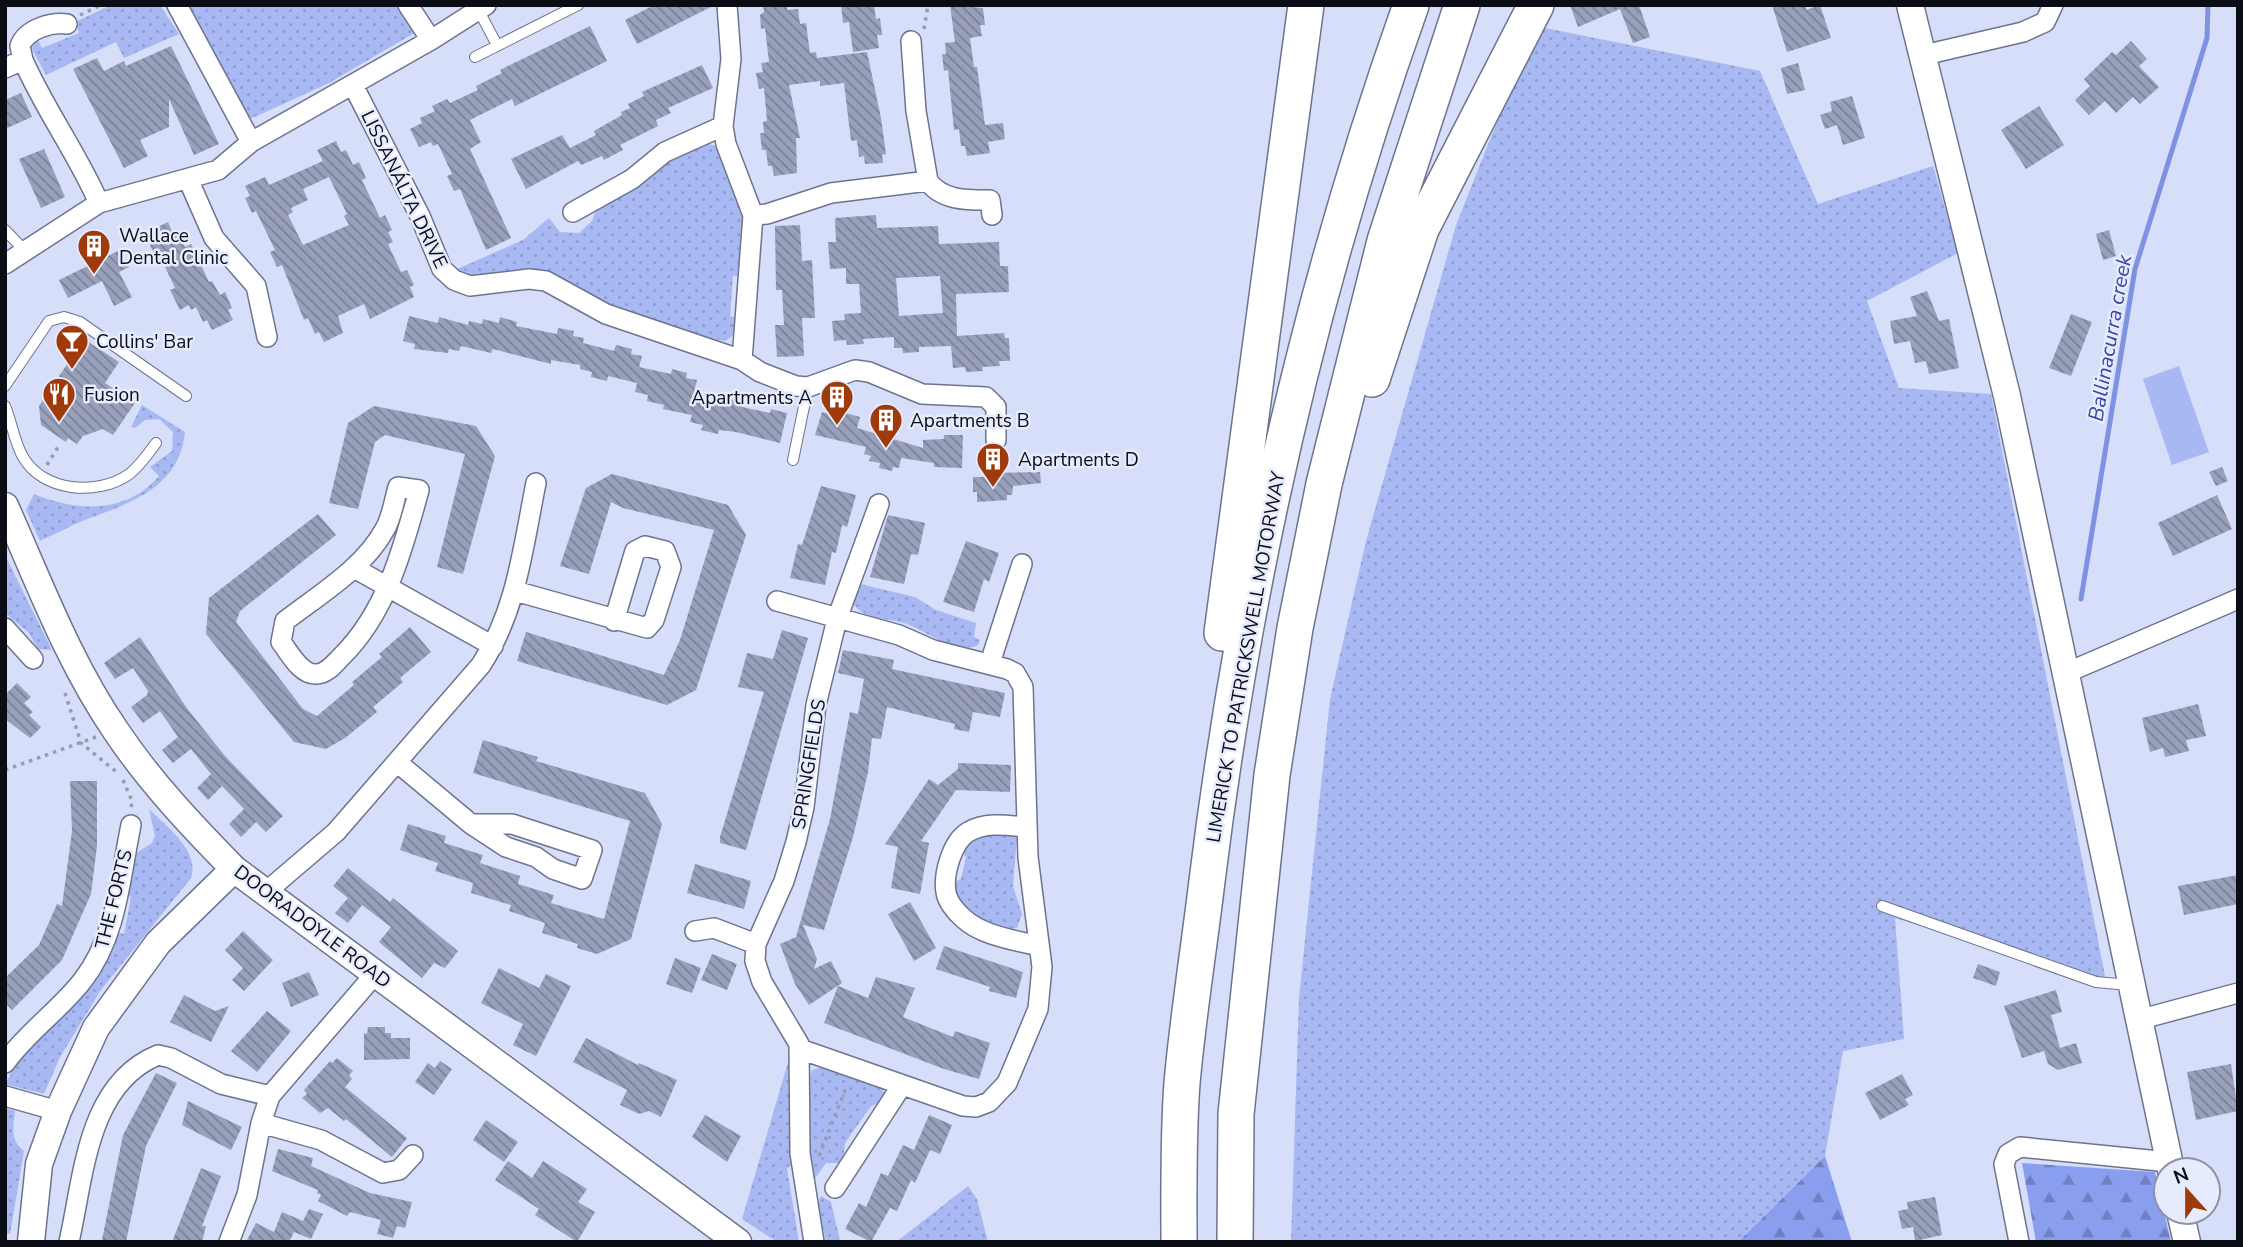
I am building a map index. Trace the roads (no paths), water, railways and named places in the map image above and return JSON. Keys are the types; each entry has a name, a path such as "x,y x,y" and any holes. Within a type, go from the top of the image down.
{"highway":[{"path":"1182,1082 1181,954 1306,5"},
{"name":"LIMERICK TO PATRICKSWELL MOTORWAY","path":"1179,1242 1182,1082 1227,736 1273,488 1335,242 1411,5"},
{"path":"1235,1242 1236,1114 1272,775 1295,628 1324,484 1385,241 1461,5"},
{"path":"1244,1033 1284,774 1345,487 1376,362 1422,229 1536,5"}],"street":[{"path":"177,5 251,142"},
{"path":"408,5 430,40"},
{"path":"727,5 731,59 723,126 726,144 753,215 742,360"},
{"path":"1910,5 1984,293 2168,1156"},
{"path":"1924,55 2023,32 2045,22 2053,5"},
{"path":"5,264 99,203 225,166 251,142 482,8"},
{"path":"67,24 55,22 27,34 14,64 81,164 99,203"},
{"path":"918,35 916,111 928,181 932,187 955,198 990,200 992,215"},
{"name":"LISSANÁLTA DRIVE","path":"353,85 421,216 442,269 454,280 470,286 529,279 546,281 606,314 742,360 783,383 808,387"},
{"path":"573,212 632,179 665,152 723,126"},
{"path":"188,179 214,238 256,286 267,337"},
{"path":"753,215 767,214 838,191 928,181"},
{"path":"808,387 855,370 869,372 922,394 986,397 996,407 996,440"},
{"path":"267,891 336,832 466,684 493,646 515,591 536,483"},
{"path":"398,487 419,490 401,557 386,585 362,637 326,671 315,674 304,671 281,642 285,621 354,568 387,527 398,487"},
{"name":"SPRINGFIELDS","path":"756,944 784,881 796,842 804,805 816,705 837,619 879,504"},
{"name":"DOORADOYLE ROAD","path":"5,506 60,630 114,730 167,801 234,869 738,1242"},
{"path":"990,663 1022,564"},
{"path":"354,568 493,646"},
{"path":"515,591 614,621"},
{"path":"2066,673 2238,599"},
{"path":"777,601 909,638 933,650 990,663 1015,673 1023,687 1026,827 1042,967 1038,1009 1007,1083 998,1094 976,1107 963,1106 800,1049"},
{"path":"5,628 33,659"},
{"path":"398,763 471,824 506,847 536,857 553,869 582,879 592,850 512,824 471,824"},
{"name":"THE FORTS","path":"5,1063 27,1034 82,981 96,961 106,942 131,825"},
{"path":"1026,827 987,825 966,834 956,844 945,890 953,906 974,927 1039,946"},
{"path":"31,1242 39,1164 58,1111 96,1028 158,943 234,869"},
{"path":"695,931 714,928 756,944 755,961 762,982 800,1049 798,1113 804,1182 814,1242"},
{"path":"229,1242 247,1195 261,1123 270,1096 376,973"},
{"path":"2138,1020 2238,993"},
{"path":"69,1242 96,1123 122,1076 159,1055 171,1058 221,1084 270,1096"},
{"path":"835,1188 902,1085"},
{"path":"5,1096 58,1111"},
{"path":"261,1123 321,1140 383,1173 399,1170 413,1154"},
{"path":"2019,1242 2004,1164 2013,1149 2020,1147 2152,1164"}],"lane":[{"path":"475,57 578,5"},
{"path":"482,8 497,45"},
{"path":"5,230 27,252"},
{"path":"5,386 49,321 64,317 80,322 186,396"},
{"path":"793,460 808,387"},
{"path":"5,406 23,457 40,476 54,483 76,488 112,484 130,474 156,443"},
{"path":"1882,906 2096,982 2130,985"}],"waterway":[{"name":"Ballinacurra creek","path":"2081,599 2135,269 2207,38 2208,5"}],"place":[{"name":"Wallace Dental Clinic","path":"94,276"},
{"name":"Collins' Bar","path":"72,371"},
{"name":"Fusion","path":"59,424"},
{"name":"Apartments A","path":"837,427"},
{"name":"Apartments B","path":"886,450"},
{"name":"Apartments D","path":"993,489"}]}
